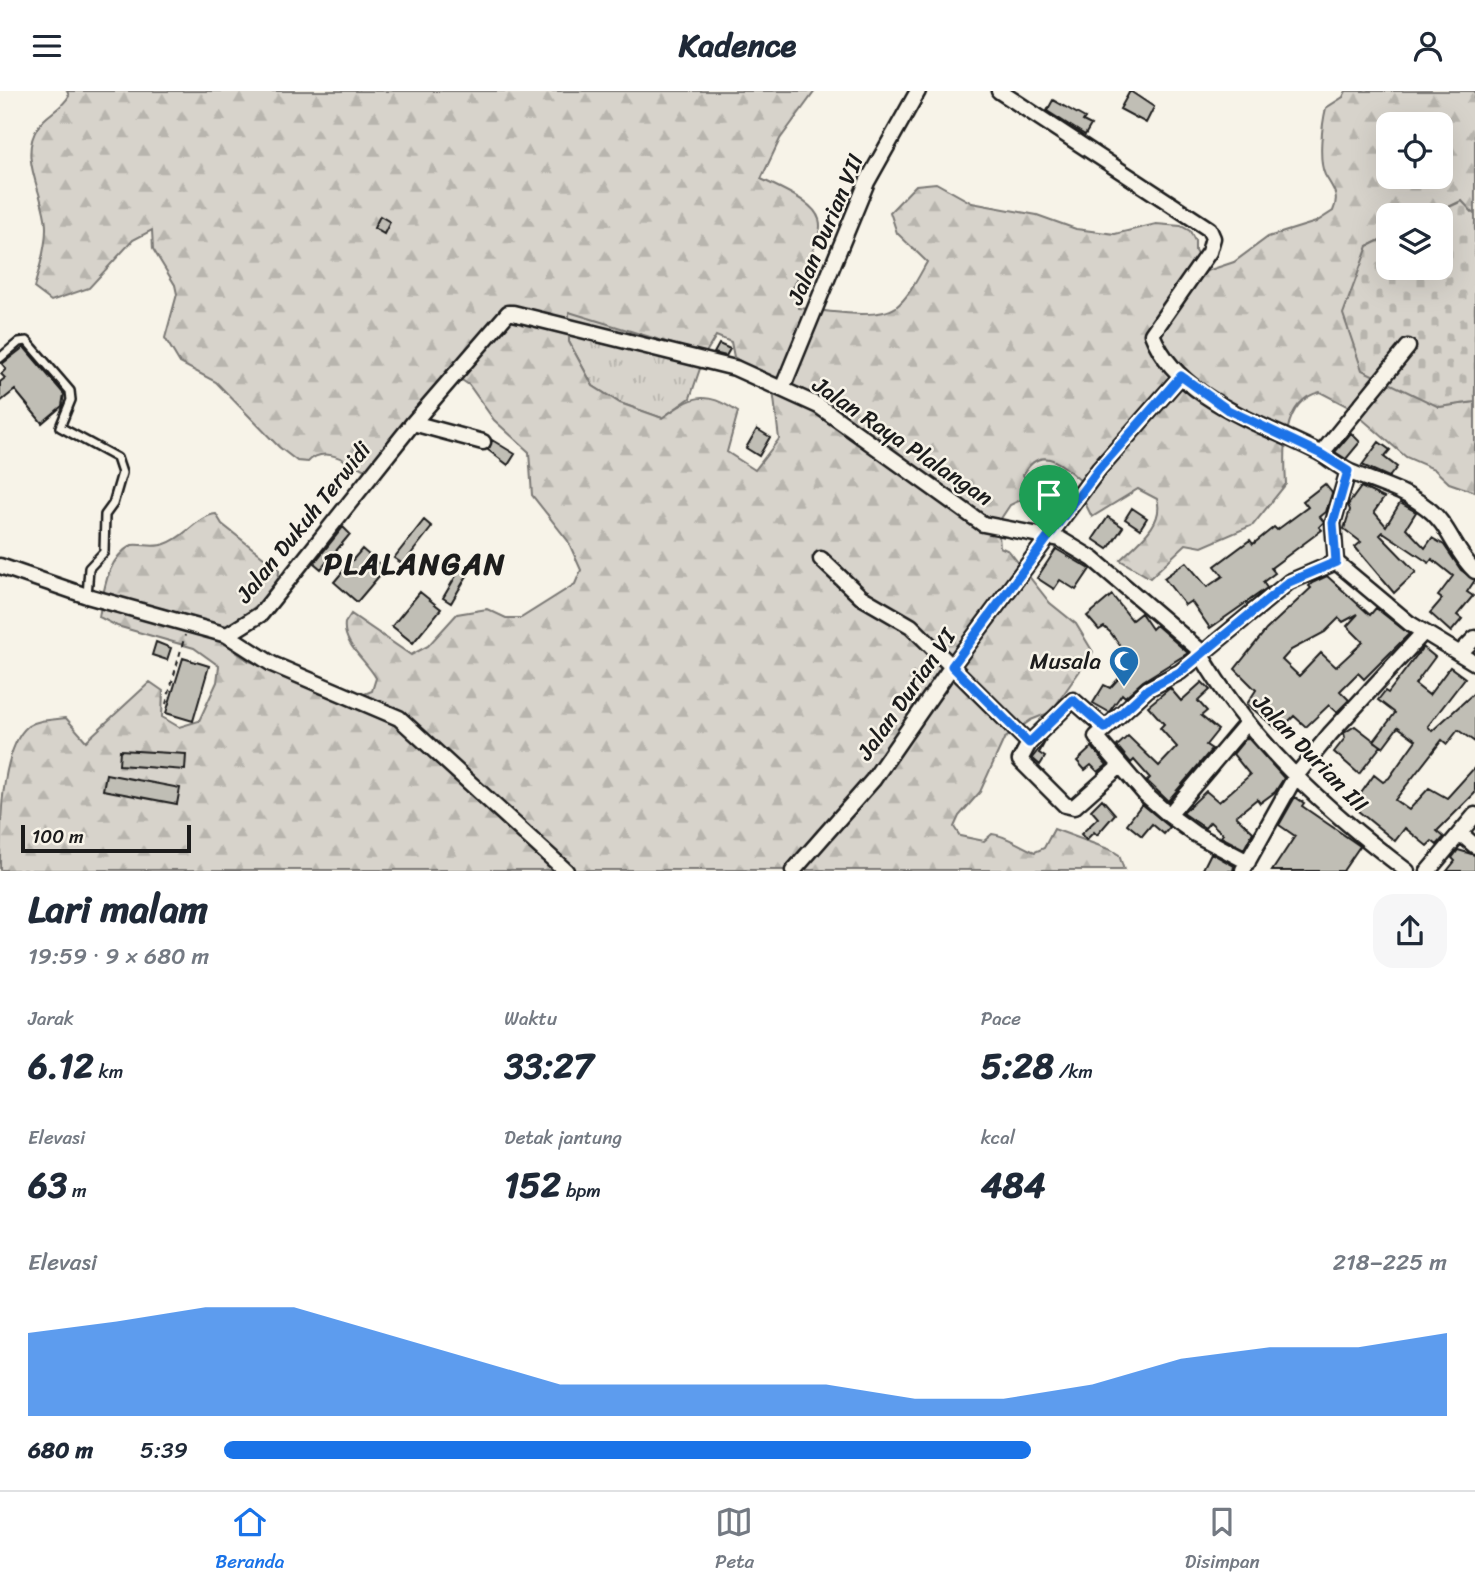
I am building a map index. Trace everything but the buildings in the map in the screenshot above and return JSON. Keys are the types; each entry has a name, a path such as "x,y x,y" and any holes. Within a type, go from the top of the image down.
{"street":[{"name":"Jalan Durian VII","path":"782,389 867,182 918,91"},
{"path":"999,91 1209,229 1213,238 1209,252 1152,334 1181,376 1228,410 1321,454 1348,471 1405,493 1428,508 1439,519 1463,561 1475,571"},
{"name":"Jalan Raya Plalangan","path":"508,313 520,313 735,368 819,406 983,524 1060,539 1093,559 1202,654"},
{"name":"Jalan Dukuh Terwidi","path":"227,635 261,614 413,423 508,313"},
{"path":"1321,454 1408,347"},
{"path":"1049,537 1099,469 1181,376"},
{"path":"413,423 483,442"},
{"path":"1348,471 1333,523 1336,562 1423,633 1475,663"},
{"name":"Jalan Durian VI","path":"793,870 873,780 952,666 1049,537"},
{"path":"821,559 861,597 911,626 1029,743"},
{"path":"1336,562 1289,582 1180,672 1148,689 1105,728 1096,740 1165,812 1246,866 1295,777 1330,734 1423,633"},
{"path":"0,566 88,596 227,635 272,664 399,718 566,870"},
{"path":"1460,653 1475,638"},
{"name":"Jalan Durian III","path":"1202,654 1224,695 1246,724 1295,777 1360,835 1406,870"},
{"path":"1105,728 1073,700 1029,743 1020,760 1068,807 1074,807 1120,766"},
{"path":"1165,812 1246,724"},
{"path":"1429,870 1475,815"},
{"path":"1460,833 1475,846"}],"lane":[{"path":"0,358 19,342 27,341 70,391 71,400 60,427 117,458 121,466 116,494 105,515 104,552 89,568 88,596"}],"path":[{"path":"166,704 188,624"}],"green space":[{"path":"67,91 815,91 780,139 761,179 804,201 815,211 820,222 814,248 792,289 799,308 863,314 887,311 901,303 927,262 897,233 890,212 916,185 936,183 972,203 1037,215 1076,229 1115,234 1156,224 1181,226 1190,231 1195,241 1195,251 1207,271 1234,262 1268,237 1316,222 1333,211 1336,196 1323,169 1322,133 1326,108 1343,97 1346,91 1475,91 1475,215 1461,201 1453,205 1376,203 1376,242 1368,246 1376,264 1376,280 1383,280 1439,407 1475,402 1475,492 1449,483 1434,469 1406,457 1347,406 1320,392 1307,397 1292,417 1286,443 1286,484 1253,525 1202,547 1186,544 1150,578 1120,560 1153,525 1157,517 1157,499 1138,489 1092,517 1081,495 1083,483 1061,464 1045,458 1030,465 1023,475 1035,493 1010,505 998,523 1000,547 1009,551 1050,603 1076,624 1093,652 1051,712 1031,720 1004,739 980,792 959,816 954,827 960,836 984,841 992,834 997,835 1035,852 1044,848 1054,829 1111,850 1119,855 1124,870 0,870 1,813 7,771 19,737 28,726 41,721 66,718 86,741 150,682 163,691 162,717 179,727 199,721 217,682 219,666 194,648 117,626 99,617 111,567 123,551 132,545 165,544 203,519 216,514 222,524 279,569 270,593 233,622 233,650 249,661 357,697 372,691 376,678 347,638 345,623 351,614 411,655 428,646 457,614 487,609 506,618 521,618 575,584 581,570 568,541 532,495 529,452 494,420 469,385 447,370 387,448 365,470 328,455 314,457 308,462 297,461 279,447 216,382 180,363 165,338 177,294 175,285 153,249 152,230 133,240 89,288 51,301 34,288 44,251 46,228 30,151 38,127 69,96","holes":["569,312 705,354 716,336 731,342 734,357 772,382 779,439 755,470 727,452 738,412 726,405 716,400 699,398 683,404 662,418 620,403 593,386 569,342"]},
{"path":"1462,201 1475,215 1475,402 1439,407 1362,370 1343,314 1368,246 1376,242 1376,280 1453,280 1453,205"},
{"path":"569,311 705,354 690,398 662,418 620,403 593,386 569,342"}],"place":[{"name":"Musala","path":"1124,688"}],"district":[{"name":"PLALANGAN","path":"415,564"}],"route":[{"path":"1181,376 1228,410 1321,454 1348,471 1332,527 1336,562 1289,582 1180,672 1148,689 1105,728 1079,702 1072,700 1029,743 952,666 1049,537 1099,469 1181,376"}]}
